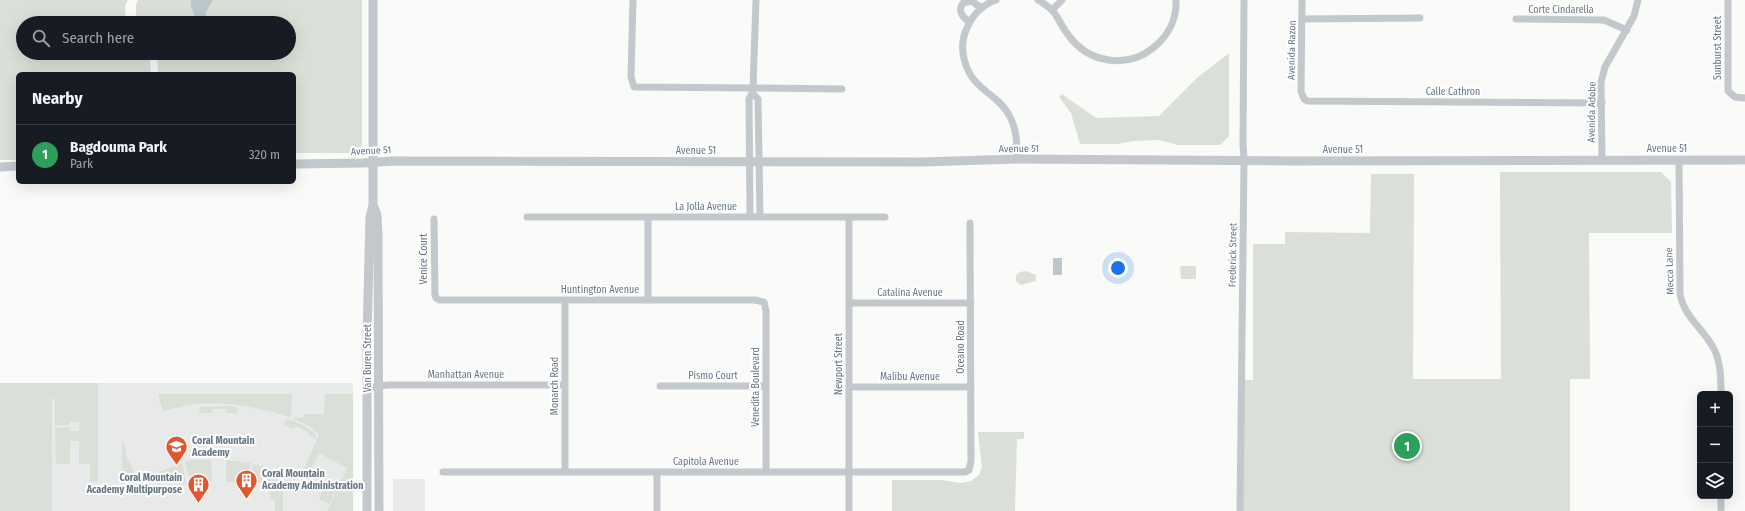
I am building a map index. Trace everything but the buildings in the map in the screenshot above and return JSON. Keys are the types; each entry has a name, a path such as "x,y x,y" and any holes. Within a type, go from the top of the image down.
{"street":[{"name":"Van Buren Street","path":"367,511 367,388 370,216 373,205 373,0"},
{"path":"632,0 631,76 634,86 753,90 842,89"},
{"path":"750,217 748,99 753,90 756,0"},
{"path":"996,0 982,8 970,22 963,43 964,62 976,82 998,100 1009,114 1016,133 1017,159"},
{"path":"1038,0 1053,9 1069,36 1084,51 1102,60 1131,59 1147,53 1163,39 1170,28 1175,16 1176,0"},
{"path":"1053,9 1062,0"},
{"name":"Frederick Street","path":"1240,511 1244,160 1244,0"},
{"name":"Avenida Razon","path":"1302,0 1301,91 1304,99"},
{"name":"Avenida Adobe","path":"1602,160 1601,82 1605,67 1634,16 1638,0"},
{"name":"Sunburst Street","path":"1728,0 1728,86 1731,95 1745,98"},
{"path":"970,22 961,12 960,7 963,3 971,1 982,8"},
{"path":"1302,19 1420,18"},
{"name":"Corte Cindarella","path":"1516,19 1604,20 1627,30"},
{"path":"753,90 758,99 760,217"},
{"name":"Calle Cathron","path":"1304,99 1314,102 1602,103"},
{"name":"Avenue 51","path":"296,164 373,163 393,161 923,162 1017,159 1745,160"},
{"name":"Mecca Lane","path":"1679,160 1680,294 1687,312 1710,342 1716,354 1720,370 1721,391"},
{"path":"0,167 16,166"},
{"name":"Van Buren Street","path":"373,205 377,215 378,236 379,511"},
{"name":"La Jolla Avenue","path":"526,217 885,217"},
{"path":"648,217 648,300"},
{"name":"Newport Street","path":"848,217 848,511"},
{"name":"Venice Court","path":"434,219 434,290 436,298"},
{"name":"Oceano Road","path":"969,470 971,461 970,223"},
{"name":"Huntington Avenue","path":"436,298 445,300 755,300 764,302"},
{"name":"Monarch Road","path":"565,300 565,472"},
{"name":"Venedita Boulevard","path":"764,302 766,311 766,472"},
{"name":"Catalina Avenue","path":"848,303 971,303"},
{"name":"Manhattan Avenue","path":"367,388 379,386 565,385"},
{"name":"Pismo Court","path":"660,386 766,386"},
{"name":"Malibu Avenue","path":"848,388 971,388"},
{"name":"Capitola Avenue","path":"443,472 960,472 969,470"},
{"path":"657,472 657,511"},
{"path":"1721,499 1721,511"}],"shaded area":[{"path":"0,0 128,0 125,6 126,16 16,16 16,60 150,60 151,72 16,72 16,160 0,160"},
{"path":"138,0 362,0 362,153 296,153 296,72 158,72 157,60 296,60 296,16 136,16 136,5"},
{"path":"191,0 213,0 206,16 195,16 191,6"},
{"path":"1229,53 1229,136 1220,145 1178,145 1159,140 1133,141 1118,144 1080,144 1071,113 1059,97 1062,94 1096,118 1159,116 1198,77"},
{"path":"1500,172 1661,172 1671,182 1672,233 1589,233 1590,379 1570,379 1570,511 1243,511 1244,380 1253,380 1253,244 1285,244 1285,232 1370,233 1371,174 1414,174 1413,379 1501,379"},
{"path":"1053,258 1062,258 1062,275 1053,275"},
{"path":"1180,266 1196,266 1196,279 1181,279"},
{"path":"1026,271 1036,275 1036,281 1021,285 1016,281 1016,275 1020,272"},
{"name":"Coral Mountain Academy","path":"0,383 353,383 353,511 0,511"},
{"path":"0,383 98,383 98,482 90,482 90,464 79,464 79,441 70,441 70,464 56,464 55,428 70,427 70,431 79,431 79,422 70,422 70,425 55,425 55,399 52,399 52,511 0,511"},
{"path":"158,394 292,394 291,415 289,417 266,410 218,403 190,405 163,411"},
{"path":"325,394 353,394 353,511 327,511 347,468 319,453 306,479 301,476 319,435 311,427 292,418 304,417 304,414 324,414"},
{"path":"231,406 237,408 237,413 226,413 226,409 212,409 211,413 199,413 199,409 201,407"},
{"path":"287,419 299,423 309,429 315,434 316,439 308,435 309,432 296,426 294,429 283,424"},
{"path":"978,432 1024,432 1024,439 1017,439 1015,511 892,511 892,480 941,480 961,483 971,481 979,475 982,468"},
{"path":"122,441 126,450 125,453 136,476 126,480 122,478"},
{"path":"211,460 212,482 203,478 203,476 200,478 198,483 190,483 185,462"},
{"path":"226,460 251,463 246,482 226,482"},
{"path":"182,463 186,483 161,482 157,473"},
{"path":"253,464 266,467 281,475 282,483 249,482"},
{"path":"393,479 425,479 425,511 393,511"},
{"path":"326,484 336,489 329,504 319,499"},
{"path":"136,487 177,487 177,493 155,493 155,491 136,492"},
{"path":"270,487 283,488 283,511 275,511 275,500 270,500"}],"place":[{"name":"Bagdouma Park","path":"1407,446"},
{"name":"Coral Mountain Academy","path":"177,466"},
{"name":"Coral Mountain Academy Administration","path":"247,500"},
{"name":"Coral Mountain Academy Multipurpose","path":"198,504"}]}
